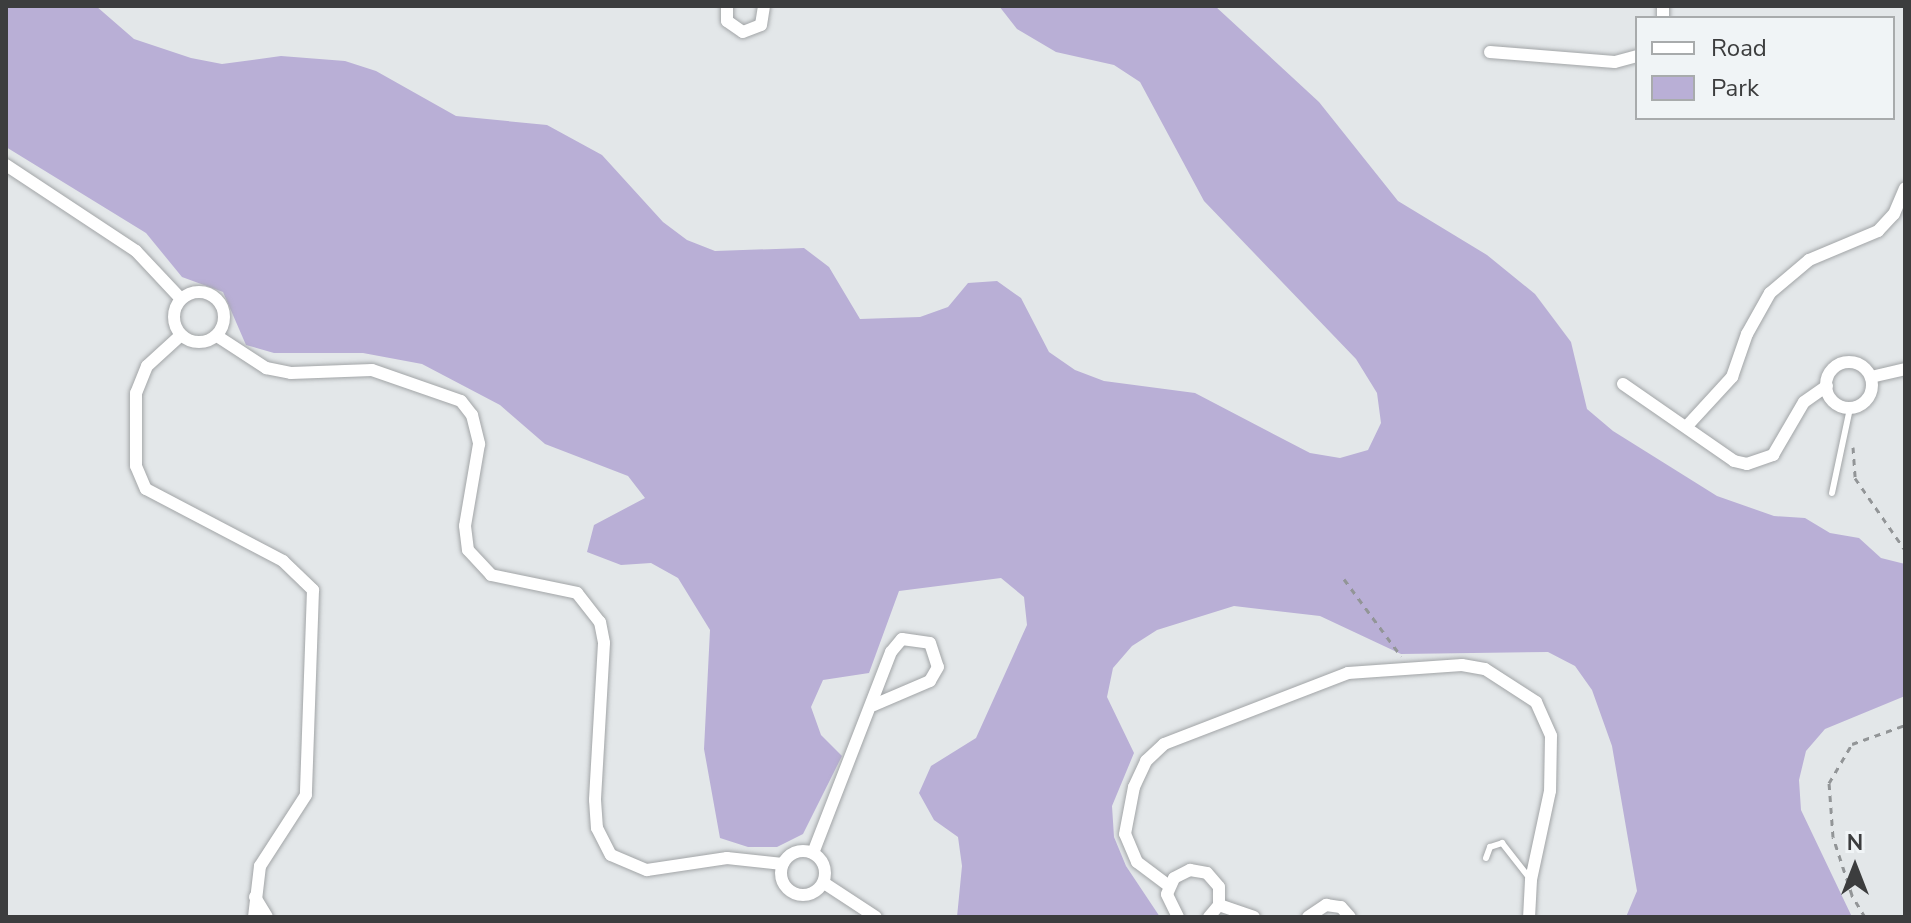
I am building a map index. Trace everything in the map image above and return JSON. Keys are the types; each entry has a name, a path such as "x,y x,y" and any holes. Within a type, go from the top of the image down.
{"street":[{"path":"727,6 727,21 743,32 761,25 764,6"},
{"path":"1490,52 1615,62 1635,57"},
{"path":"6,165 136,251 181,299"},
{"path":"1687,426 1732,377 1747,334 1770,293 1809,260 1878,231 1894,214 1905,188"},
{"path":"203,292 217,299 225,321 217,336 203,343 181,335 174,313 181,299 203,292"},
{"path":"181,335 147,366 136,393 136,466 146,489 283,561 313,590 306,795 260,866 253,895 254,917"},
{"path":"217,336 266,368 291,373 372,370 461,401 472,415 479,444 465,526 468,550 491,575 577,593 600,622 604,643 595,800 597,828 611,855 647,870 727,858 783,864"},
{"path":"1623,384 1734,461 1761,462 1778,449 1804,402 1827,386 1835,367 1848,362 1862,366 1871,377 1869,397 1850,408 1836,404 1827,386"},
{"path":"1871,377 1905,369"},
{"path":"813,853 874,705 891,652 902,639 930,643 938,667 930,681 874,705"},
{"path":"1169,886 1137,862 1125,834 1134,787 1146,761 1164,744 1348,673 1408,666 1485,669 1536,702 1545,716 1553,761 1531,880 1532,914"},
{"path":"796,852 813,853 822,861 824,883 805,895 794,893 781,875 783,864 796,852"},
{"path":"1178,917 1168,902 1169,886 1190,870 1207,873 1219,887 1219,905 1209,917"},
{"path":"824,883 862,903 876,917"},
{"path":"253,895 267,917"},
{"path":"1219,905 1254,917"},
{"path":"1308,917 1334,905 1350,917"}],"lane":[{"path":"1832,493 1850,408"},
{"path":"1486,858 1490,847 1502,843 1531,880"}],"path":[{"path":"1852,436 1855,478 1905,550"},
{"path":"1344,579 1408,666"},
{"path":"1865,917 1833,837 1829,783 1852,744 1905,725"}],"green space":[{"path":"6,6 96,6 134,39 191,58 222,64 281,56 345,61 376,71 456,116 547,125 602,155 663,222 687,240 715,251 804,248 829,267 860,319 920,317 948,307 968,283 997,281 1021,298 1049,352 1075,370 1104,381 1195,393 1310,453 1340,458 1368,450 1381,423 1377,393 1356,359 1204,201 1140,82 1114,65 1056,52 1017,29 999,6 1215,6 1319,102 1398,201 1487,255 1535,294 1571,342 1587,409 1613,431 1717,496 1774,516 1805,518 1830,533 1859,538 1881,558 1905,564 1905,696 1825,729 1806,751 1799,780 1801,810 1852,917 1626,917 1637,891 1612,746 1592,690 1575,666 1548,652 1401,654 1320,616 1234,606 1157,630 1132,646 1113,668 1107,697 1134,753 1112,806 1114,837 1126,866 1160,917 957,917 962,866 958,837 934,820 919,793 931,766 976,738 1027,625 1024,597 1001,578 899,591 869,673 823,680 811,707 821,735 842,756 803,834 777,847 748,847 720,838 704,749 710,630 678,578 651,563 621,565 587,552 594,525 645,498 628,476 545,444 500,405 422,364 363,353 274,353 246,345 223,292 182,277 146,233 6,147"}]}
